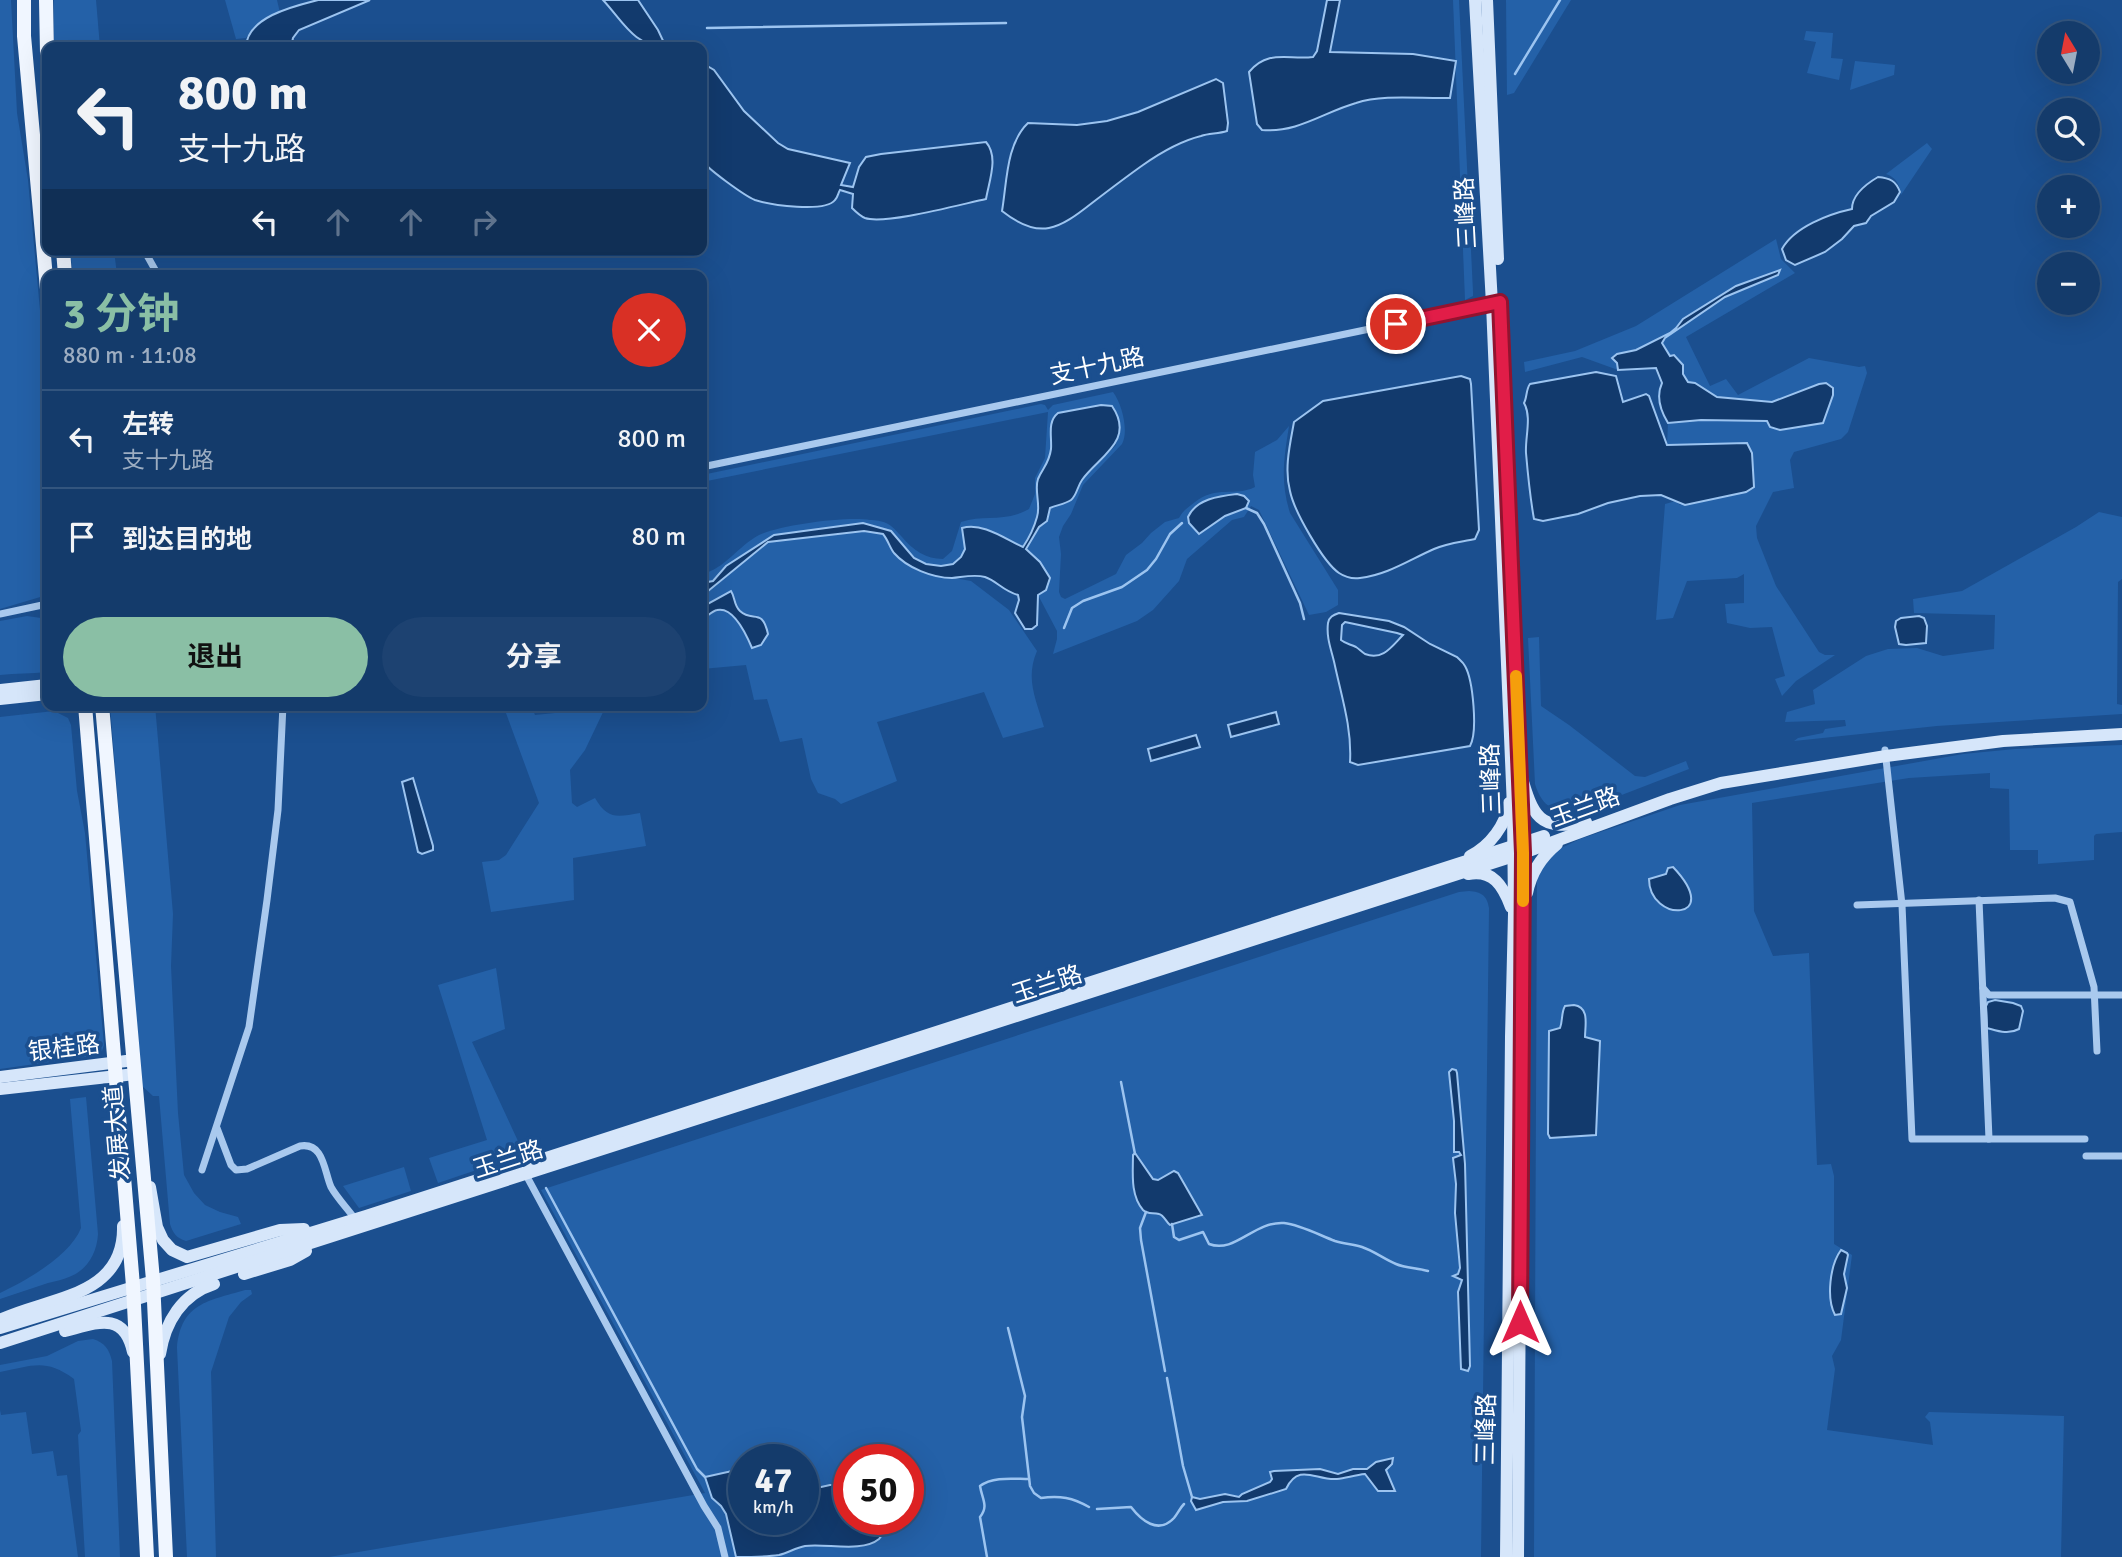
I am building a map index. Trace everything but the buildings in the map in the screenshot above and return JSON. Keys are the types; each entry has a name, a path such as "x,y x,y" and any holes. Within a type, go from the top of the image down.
{"main road":[{"path":"24,0 26,62 42,235"},
{"path":"46,0 47,42"},
{"name":"发展大道","path":"85,711 133,1286 148,1557"},
{"name":"发展大道","path":"104,711 154,1288 166,1557"}],"street":[{"name":"三峰路","path":"1475,0 1496,303"},
{"name":"三峰路","path":"1487,0 1518,850 1517,1557"},
{"name":"支十九路","path":"707,466 1496,303"},
{"path":"0,614 42,605"},
{"path":"0,690 42,686"},
{"path":"0,699 42,695"},
{"path":"202,1170 249,1027 278,810 283,711"},
{"name":"玉兰路","path":"0,1345 134,1301 154,1288 1518,850 1667,793 1718,777 2020,733 2122,729"},
{"name":"玉兰路","path":"1886,753 2003,741 2122,734"},
{"path":"1886,753 1902,903 1912,1139 2085,1139"},
{"path":"1516,773 1534,809 1544,821 1554,825 1586,825"},
{"path":"1445,873 1477,852 1501,828 1508,811 1516,773"},
{"path":"1518,914 1540,862 1560,842 1586,825"},
{"path":"1445,873 1475,872 1496,878 1518,914"},
{"path":"1857,905 2055,898 2070,902 2094,987 2097,1051"},
{"path":"1979,900 1989,1139"},
{"name":"三峰路","path":"1506,1557 1510,1064 1518,914"},
{"path":"1982,988 1989,995 2122,995"},
{"name":"银桂路","path":"0,1077 134,1067"},
{"name":"银桂路","path":"0,1089 115,1069"},
{"path":"217,1127 231,1165 236,1170 247,1169 300,1146 312,1147 320,1154 332,1187 355,1219"},
{"path":"140,1128 157,1227 163,1240 180,1255 187,1256 280,1230 327,1233"},
{"path":"0,1320 82,1292 95,1284 119,1254 123,1237 120,1132"},
{"path":"2086,1156 2122,1156"},
{"path":"523,1170 718,1528 725,1557"},
{"name":"玉兰路","path":"327,1233 355,1219 523,1170"},
{"path":"158,1392 160,1352 164,1334 182,1303 201,1288 290,1260 327,1233"},
{"name":"玉兰路","path":"0,1328 133,1286 154,1288"},
{"path":"0,1345 95,1323 116,1323 128,1336 132,1348 138,1390"}],"shaded area":[{"path":"0,0 11,0 17,113 28,180 42,332 42,596 0,609"},
{"path":"54,0 96,0 100,42 54,42"},
{"path":"225,0 277,0 280,13 257,25 246,38 236,39"},
{"path":"318,0 370,0 299,30 292,42 247,42 254,28 273,14"},
{"path":"603,0 638,0 664,42 645,42 623,24"},
{"path":"1327,0 1340,0 1330,52 1413,54 1456,61 1450,98 1367,100 1299,125 1262,130 1257,124 1249,72 1256,65 1271,58 1313,57 1317,51"},
{"path":"1453,0 1459,0 1473,292 1473,296 1465,300"},
{"path":"1506,0 1571,0 1514,93 1507,95"},
{"path":"1806,31 1833,33 1831,58 1843,59 1839,80 1807,73 1816,42 1804,40"},
{"path":"1855,61 1895,65 1894,75 1850,90"},
{"path":"707,66 714,70 744,111 778,143 788,149 850,163 841,185 853,187 859,167 866,157 881,154 986,142 993,162 986,199 889,219 865,218 858,214 852,208 853,194 840,190 835,200 820,206 784,206 755,200 707,165"},
{"path":"1216,79 1223,83 1227,131 1207,134 1178,144 1059,225 1038,229 1015,220 1002,211 1011,152 1028,123 1077,125 1107,121 1138,112"},
{"path":"1927,143 1932,149 1901,195 1897,182 1886,174"},
{"path":"1878,177 1889,179 1897,185 1900,192 1894,202 1871,216 1866,223 1854,226 1825,252 1795,265 1786,260 1782,249 1795,234 1823,218 1852,209 1857,195"},
{"path":"1776,239 1781,259 1795,273 1686,337 1710,386 1726,379 1738,395 1809,358 1865,366 1867,373 1848,432 1841,439 1794,452 1790,460 1794,488 1773,492 1756,526 1757,538 1776,586 1819,652 1835,655 1796,681 1782,696 1775,679 1785,676 1772,627 1750,628 1727,623 1725,604 1744,603 1744,574 1737,578 1687,581 1673,618 1656,620 1665,504 1676,501 1680,505 1752,463 1752,453 1747,443 1667,445 1668,423 1658,392 1662,383 1656,368 1618,370 1582,357 1525,372 1524,362 1575,351 1636,326"},
{"path":"71,256 115,256 116,270 72,270"},
{"path":"1780,270 1778,275 1725,297 1665,338 1662,343 1670,356 1674,355 1683,365 1683,374 1688,382 1695,383 1717,397 1772,402 1826,383 1833,388 1833,395 1823,423 1780,430 1770,427 1767,421 1701,420 1668,423 1660,403 1662,383 1656,368 1618,370 1617,363 1612,358 1617,354 1636,350 1670,333 1683,319 1736,286"},
{"path":"1596,372 1616,376 1623,402 1646,394 1649,396 1667,445 1747,443 1752,453 1754,487 1746,492 1685,505 1661,495 1640,496 1608,503 1578,514 1543,521 1534,519 1526,453 1528,414 1524,403 1529,386"},
{"path":"1461,376 1470,379 1471,384 1479,530 1475,539 1439,547 1370,576 1352,578 1339,573 1318,547 1293,500 1288,483 1288,465 1294,422 1323,401"},
{"path":"1113,392 1124,418 1125,432 1122,444 1083,485 1063,526 1059,537 1061,597 1065,599 1116,574 1126,555 1165,522 1179,518 1186,509 1203,497 1255,487 1255,452 1277,440 1289,426 1284,470 1290,513 1338,590 1338,605 1326,612 1309,615 1259,510 1251,506 1244,517 1232,520 1187,559 1179,581 1153,610 1137,621 1053,654 1057,631 1038,595 1040,562 1026,550 1039,526 1047,521 1051,508 1068,502 1080,482 1116,445 1118,419 1109,405 1059,413 1051,426 1051,450 1047,465 1038,479 1037,519 1023,547 999,534 971,526 965,549 955,561 944,566 933,565 908,553 876,526 774,535 726,566 713,582 707,583 707,572 718,567 759,535 830,520 884,522 920,553 943,559 952,551 961,522 1012,516 1029,509 1035,494 1035,478 1045,458 1048,412 707,481 707,474 1041,404 1048,410 1053,405"},
{"path":"1101,405 1112,406 1120,429 1112,448 1082,480 1073,498 1050,508 1047,521 1039,527 1026,549 1040,562 1050,578 1046,590 1038,595 1037,625 1032,629 1025,629 1015,613 1018,595 985,577 945,578 921,571 899,558 883,534 864,531 768,542 707,592 707,582 713,581 726,566 774,535 863,523 891,531 914,558 926,564 941,566 953,564 961,557 965,549 962,528 986,529 1023,547 1037,517 1037,483 1050,454 1051,425 1058,413"},
{"path":"1237,494 1249,501 1246,508 1225,516 1199,534 1189,523 1188,517 1202,502"},
{"path":"2099,512 2122,517 2122,579 2118,582 2117,704 2122,705 2122,714 1937,726 1794,741 1823,733 1825,729 1846,726 1845,720 1785,722 1787,712 1815,704 1813,690 1866,656 1888,649 1917,648 1943,656 1994,649 1995,615 1914,613 1913,599 1962,591"},
{"path":"864,531 883,534 890,543 937,575 971,581 1009,610 1037,651 1032,680 1044,727 1003,738 984,692 877,722 897,781 841,804 818,793 811,779 802,738 780,742 767,699 754,700 746,665 707,669 707,616 721,610 742,626 758,616 739,609 731,591 707,604 707,592 768,542"},
{"path":"731,591 740,611 760,618 768,634 761,645 752,648 734,617 723,610 707,616 707,604"},
{"path":"1339,613 1389,621 1461,661 1468,673 1474,706 1474,730 1470,746 1358,765 1350,762 1348,726 1328,634 1329,621","holes":["1345,622 1403,635 1387,651 1377,656 1365,654 1341,640 1342,625"]},
{"path":"27,616 42,619 42,672 0,675 0,621"},
{"path":"1919,616 1924,618 1927,626 1926,643 1899,644 1896,621"},
{"path":"1539,637 1541,706 1635,776 1645,777 1686,761 1689,769 1588,808 1562,811 1543,801 1535,784 1528,638"},
{"path":"54,711 68,718 71,725 77,791 85,833 104,1045 102,1051 92,1056 0,1069 0,717"},
{"path":"110,711 156,711 173,914 171,966 178,1113 184,1175 194,1193 205,1205 238,1217 241,1224 186,1241 175,1235 170,1224 159,1096 153,1096 141,1085"},
{"path":"505,711 533,711 535,715 604,711 585,750 570,770 572,803 577,807 595,798 604,810 614,815 640,813 646,846 573,858 574,900 491,912 482,862 499,860 506,855 539,803"},
{"path":"1276,712 1279,724 1231,737 1228,725"},
{"path":"1196,735 1200,747 1151,761 1148,749"},
{"path":"2122,745 2122,832 2094,836 2094,860 2038,864 2038,850 2010,850 2009,789 1990,788 1990,773 1909,778 1752,803 1754,911 1773,956 1809,953 1817,1165 1831,1164 1834,1176 1834,1244 1852,1255 1841,1340 1832,1356 1835,1369 1827,1430 1933,1445 1930,1422 1925,1417 1929,1412 2064,1416 2061,1557 1534,1557 1537,875 1555,851 1580,839 1680,805 1963,754"},
{"path":"413,778 433,846 433,850 422,854 418,852 402,782"},
{"path":"1673,867 1687,885 1691,898 1688,907 1680,910 1670,909 1660,903 1652,893 1649,879 1666,874 1668,868"},
{"path":"1459,892 1480,893 1487,900 1489,908 1481,1557 329,1557 705,1493 541,1190"},
{"path":"496,968 505,1029 472,1042 524,1154 438,1183 429,1158 487,1140 438,985"},
{"path":"1995,1000 2021,1006 2023,1011 2019,1029 2007,1032 1987,1028 1986,1006 1988,1002"},
{"path":"1565,1006 1579,1006 1585,1013 1585,1037 1600,1041 1596,1135 1550,1138 1549,1031 1560,1028"},
{"path":"1452,1069 1457,1073 1465,1164 1468,1371 1461,1369 1458,1292 1462,1280 1453,1276 1458,1274 1460,1268 1453,1158 1461,1155 1454,1152 1449,1072"},
{"path":"86,1097 98,1234 96,1247 86,1265 76,1274 0,1299 0,1293 35,1274 58,1257 68,1248 81,1228 70,1099"},
{"path":"1135,1153 1153,1179 1158,1180 1174,1171 1178,1173 1202,1215 1170,1225 1161,1215 1143,1210 1134,1190"},
{"path":"404,1167 411,1191 359,1208 343,1186"},
{"path":"1841,1250 1848,1255 1844,1274 1847,1288 1841,1314 1835,1315 1830,1282"},
{"path":"251,1290 252,1294 241,1302 229,1317 211,1372 216,1557 187,1557 177,1348 180,1333 184,1322 199,1306"},
{"path":"93,1339 106,1347 112,1361 120,1557 85,1557 78,1435 81,1431 74,1379 55,1368 38,1365 0,1372 0,1365 47,1356 78,1341"},
{"path":"0,1410 1,1415 26,1412 32,1454 53,1451 57,1476 67,1475 78,1557 0,1557"},
{"path":"1393,1458 1392,1464 1386,1470 1395,1491 1378,1491 1365,1474 1329,1479 1302,1474 1296,1476 1286,1489 1247,1501 1223,1502 1196,1510 1191,1501 1192,1497 1200,1499 1225,1494 1239,1497 1270,1482 1270,1472 1274,1471 1320,1469 1338,1474 1353,1469 1367,1469 1376,1462"},
{"path":"728,1472 728,1523 721,1506 712,1498 705,1477"},
{"path":"830,1485 833,1485 833,1535 882,1535 863,1546 814,1545 779,1555 736,1557 731,1535 819,1535 819,1487"}],"waterway":[{"path":"1515,74 1560,0"},
{"path":"707,28 1006,23"},
{"path":"1246,508 1257,513 1264,524 1300,603 1304,619"},
{"path":"1064,628 1072,608 1083,601 1122,587 1147,570 1170,534 1182,523"},
{"path":"1121,1082 1135,1154"},
{"path":"546,1188 697,1469 705,1477"},
{"path":"1146,1212 1140,1228 1141,1240 1165,1371"},
{"path":"1172,1224 1174,1237 1179,1240 1203,1232 1209,1244 1218,1246 1227,1245 1263,1227 1290,1224 1335,1241 1362,1247 1400,1265 1428,1271"},
{"path":"1008,1328 1025,1396 1022,1417 1030,1486 1041,1498 1066,1498 1089,1507"},
{"path":"1167,1378 1183,1466 1192,1497"},
{"path":"987,1557 980,1517 984,1506 980,1486 997,1479 1029,1479"},
{"path":"1097,1509 1131,1507 1150,1524 1162,1525 1174,1518 1184,1504"}],"slow traffic":[{"path":"1516,676 1523,901"}],"route":[{"path":"1396,324 1500,302 1523,853 1520,1322"}]}
